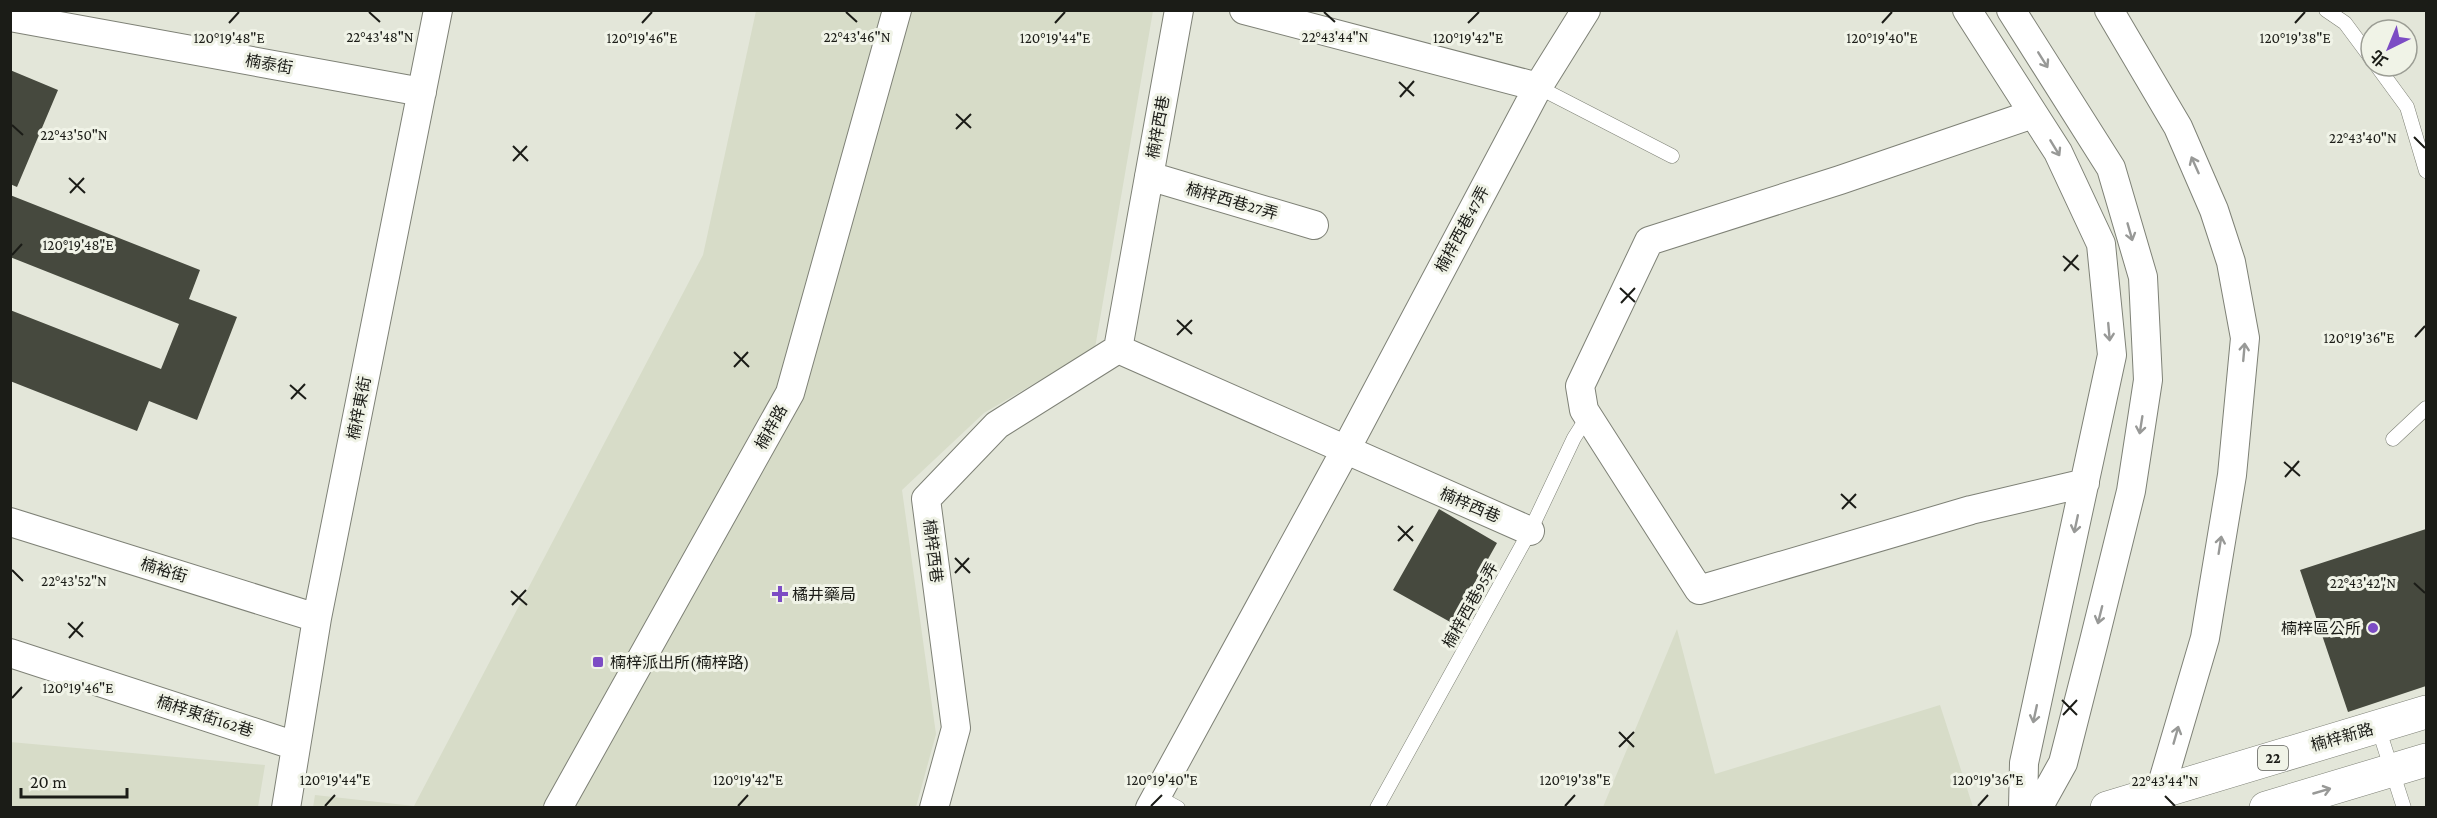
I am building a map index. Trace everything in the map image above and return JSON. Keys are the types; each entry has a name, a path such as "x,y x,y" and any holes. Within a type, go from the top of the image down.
{"main road":[{"name":"楠梓新路","path":"2113,805 2157,799 2427,712"},
{"path":"2266,807 2427,760"}],"street":[{"name":"楠梓東街","path":"286,807 316,618 438,10"},
{"name":"楠梓路","path":"558,807 790,393 897,10"},
{"name":"楠梓西巷","path":"934,807 956,728 926,499 998,425 1118,349 1179,10"},
{"path":"1244,10 1538,87"},
{"name":"楠梓西巷47弄","path":"1345,451 1538,87 1586,10"},
{"path":"1967,10 2058,152 2101,244 2112,355 2024,763 2023,807"},
{"path":"2011,10 2111,168 2143,277 2148,380 2131,491 2063,763 2038,807"},
{"path":"2109,10 2178,127 2214,210 2231,262 2245,338 2232,475 2205,638 2157,799"},
{"name":"楠泰街","path":"10,17 422,92"},
{"path":"2033,114 1840,180 1649,241 1580,386 1584,410 1699,590 1971,510 2085,483"},
{"name":"楠梓西巷27弄","path":"1149,176 1314,225"},
{"name":"楠梓西巷","path":"1118,349 1530,531"},
{"path":"1161,804 1345,451"},
{"name":"楠裕街","path":"10,522 316,618"},
{"name":"楠梓東街162巷","path":"10,653 296,746"}],"lane":[{"path":"2326,10 2345,23 2359,42"},
{"path":"2386,78 2407,107 2427,171"},
{"path":"1538,87 1672,156"},
{"path":"2393,439 2427,408"},
{"name":"楠梓西巷95弄","path":"1377,807 1530,531 1574,438 1588,416"},
{"path":"2378,727 2404,807"}],"shaded area":[{"path":"756,11 1153,11 1095,348 984,413 902,490 936,734 916,807 313,808 315,795 414,806 703,255"},
{"path":"1677,629 1715,774 1940,705 1973,807 1603,807"},
{"path":"10,742 265,765 258,807 11,807"}],"building":[{"path":"10,70 58,90 17,187 10,184"},
{"path":"10,195 200,270 189,299 237,317 197,420 149,401 137,431 10,381 10,310 161,369 179,324 10,257"},
{"path":"1439,509 1497,543 1452,623 1393,590"},
{"name":"楠梓區公所","path":"2426,529 2426,686 2348,712 2300,570"}],"place":[{"name":"橘井藥局","path":"780,594"},
{"name":"楠梓區公所","path":"2373,628"},
{"name":"楠梓派出所(楠梓路)","path":"598,662"}]}
